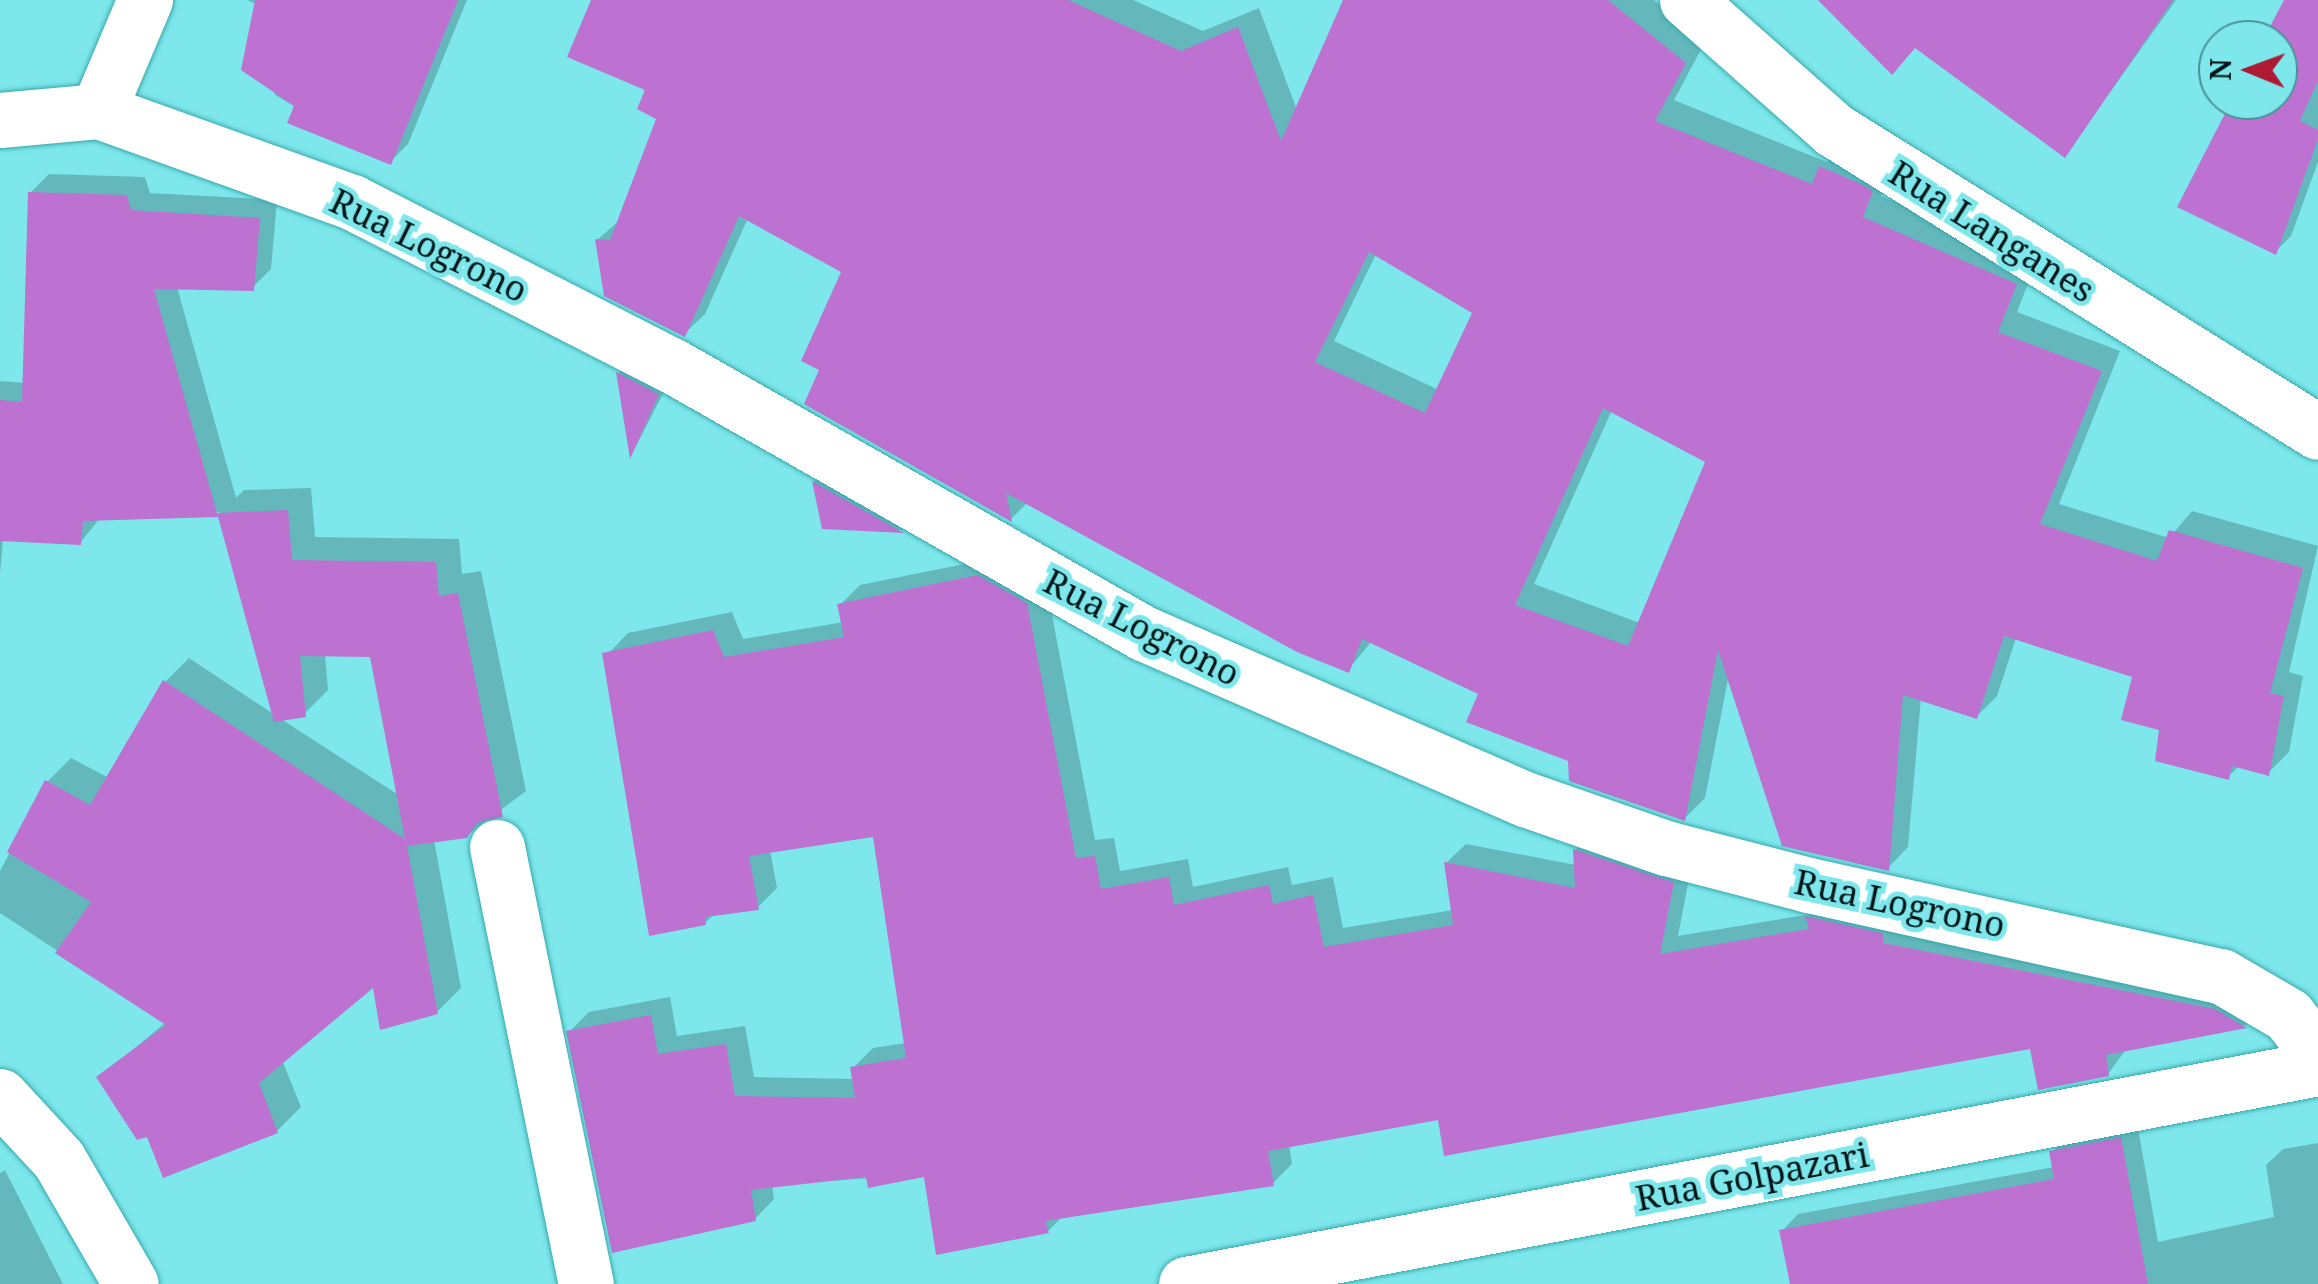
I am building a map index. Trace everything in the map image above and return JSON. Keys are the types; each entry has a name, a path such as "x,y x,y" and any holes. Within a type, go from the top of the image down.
{"street":[{"path":"98,111 145,0"},
{"name":"Rua Langanes","path":"1687,0 1834,130 2318,432"},
{"name":"Rua Logrono","path":"0,120 98,111 352,202 673,366 1142,633 1333,720 1525,799 1666,848 2221,976 2288,1015 2318,1054"},
{"path":"497,847 586,1284"},
{"name":"Rua Golpazari","path":"1186,1284 2318,1068"},
{"path":"0,1096 59,1160 131,1284"}],"building":[{"path":"255,0 458,0 391,165 287,123 294,106 241,70"},
{"path":"591,0 1068,0 1181,51 1238,27 1281,141 1343,0 1608,0 1686,63 1655,121 1812,184 1819,166 1861,184 1873,191 1863,217 2017,284 1998,332 2102,371 2040,524 2157,561 2169,530 2303,568 2270,693 2284,696 2269,776 2232,766 2229,780 2155,761 2159,730 2121,720 2132,677 2004,636 1977,719 1903,695 1889,871 1782,846 1718,650 1685,821 1569,781 1568,761 1466,722 1478,694 1362,639 1349,673 1297,652 1006,493 1012,522 804,404 819,370 801,361 841,272 739,216 685,337 604,296 595,239 610,240 656,119 637,109 645,90 567,57","holes":["1369,252 1472,313 1425,413 1315,362","1603,408 1705,462 1628,646 1515,605"]},
{"path":"1818,0 2173,0 2065,158 1915,48 1892,75"},
{"path":"2284,0 2318,0 2318,80 2300,121 2318,130 2318,139 2276,255 2177,207 2222,120 2298,120 2298,20 2274,20"},
{"path":"28,192 127,195 131,210 260,218 254,291 154,289 218,517 83,521 81,545 0,541 0,400 22,402"},
{"path":"616,372 659,394 630,459"},
{"path":"812,481 904,533 822,529"},
{"path":"288,510 292,560 436,562 439,596 458,593 503,817 477,823 467,838 407,846 438,1014 380,1030 373,988 259,1083 278,1133 163,1178 147,1137 137,1140 96,1077 166,1025 55,953 91,902 7,852 45,780 90,805 163,680 405,839 370,657 300,656 306,717 274,722 217,513"},
{"path":"978,575 1027,603 1076,858 1095,856 1101,889 1169,877 1174,905 1269,885 1273,904 1313,895 1324,947 1453,925 1444,862 1575,888 1573,849 1674,882 1660,954 1809,929 1805,916 1883,933 1883,943 2215,1009 2247,1028 2106,1055 2109,1076 2038,1090 2030,1049 1444,1156 1438,1120 1268,1151 1274,1186 1045,1221 1049,1233 936,1255 924,1177 868,1188 866,1177 751,1190 756,1221 612,1253 566,1031 651,1015 658,1054 726,1044 735,1096 855,1098 850,1067 906,1058 873,837 749,856 759,910 705,917 706,925 649,936 602,653 713,630 724,657 844,637 837,604"},
{"path":"2121,1137 2148,1284 1790,1284 1779,1230 2054,1179 2049,1151"}]}
